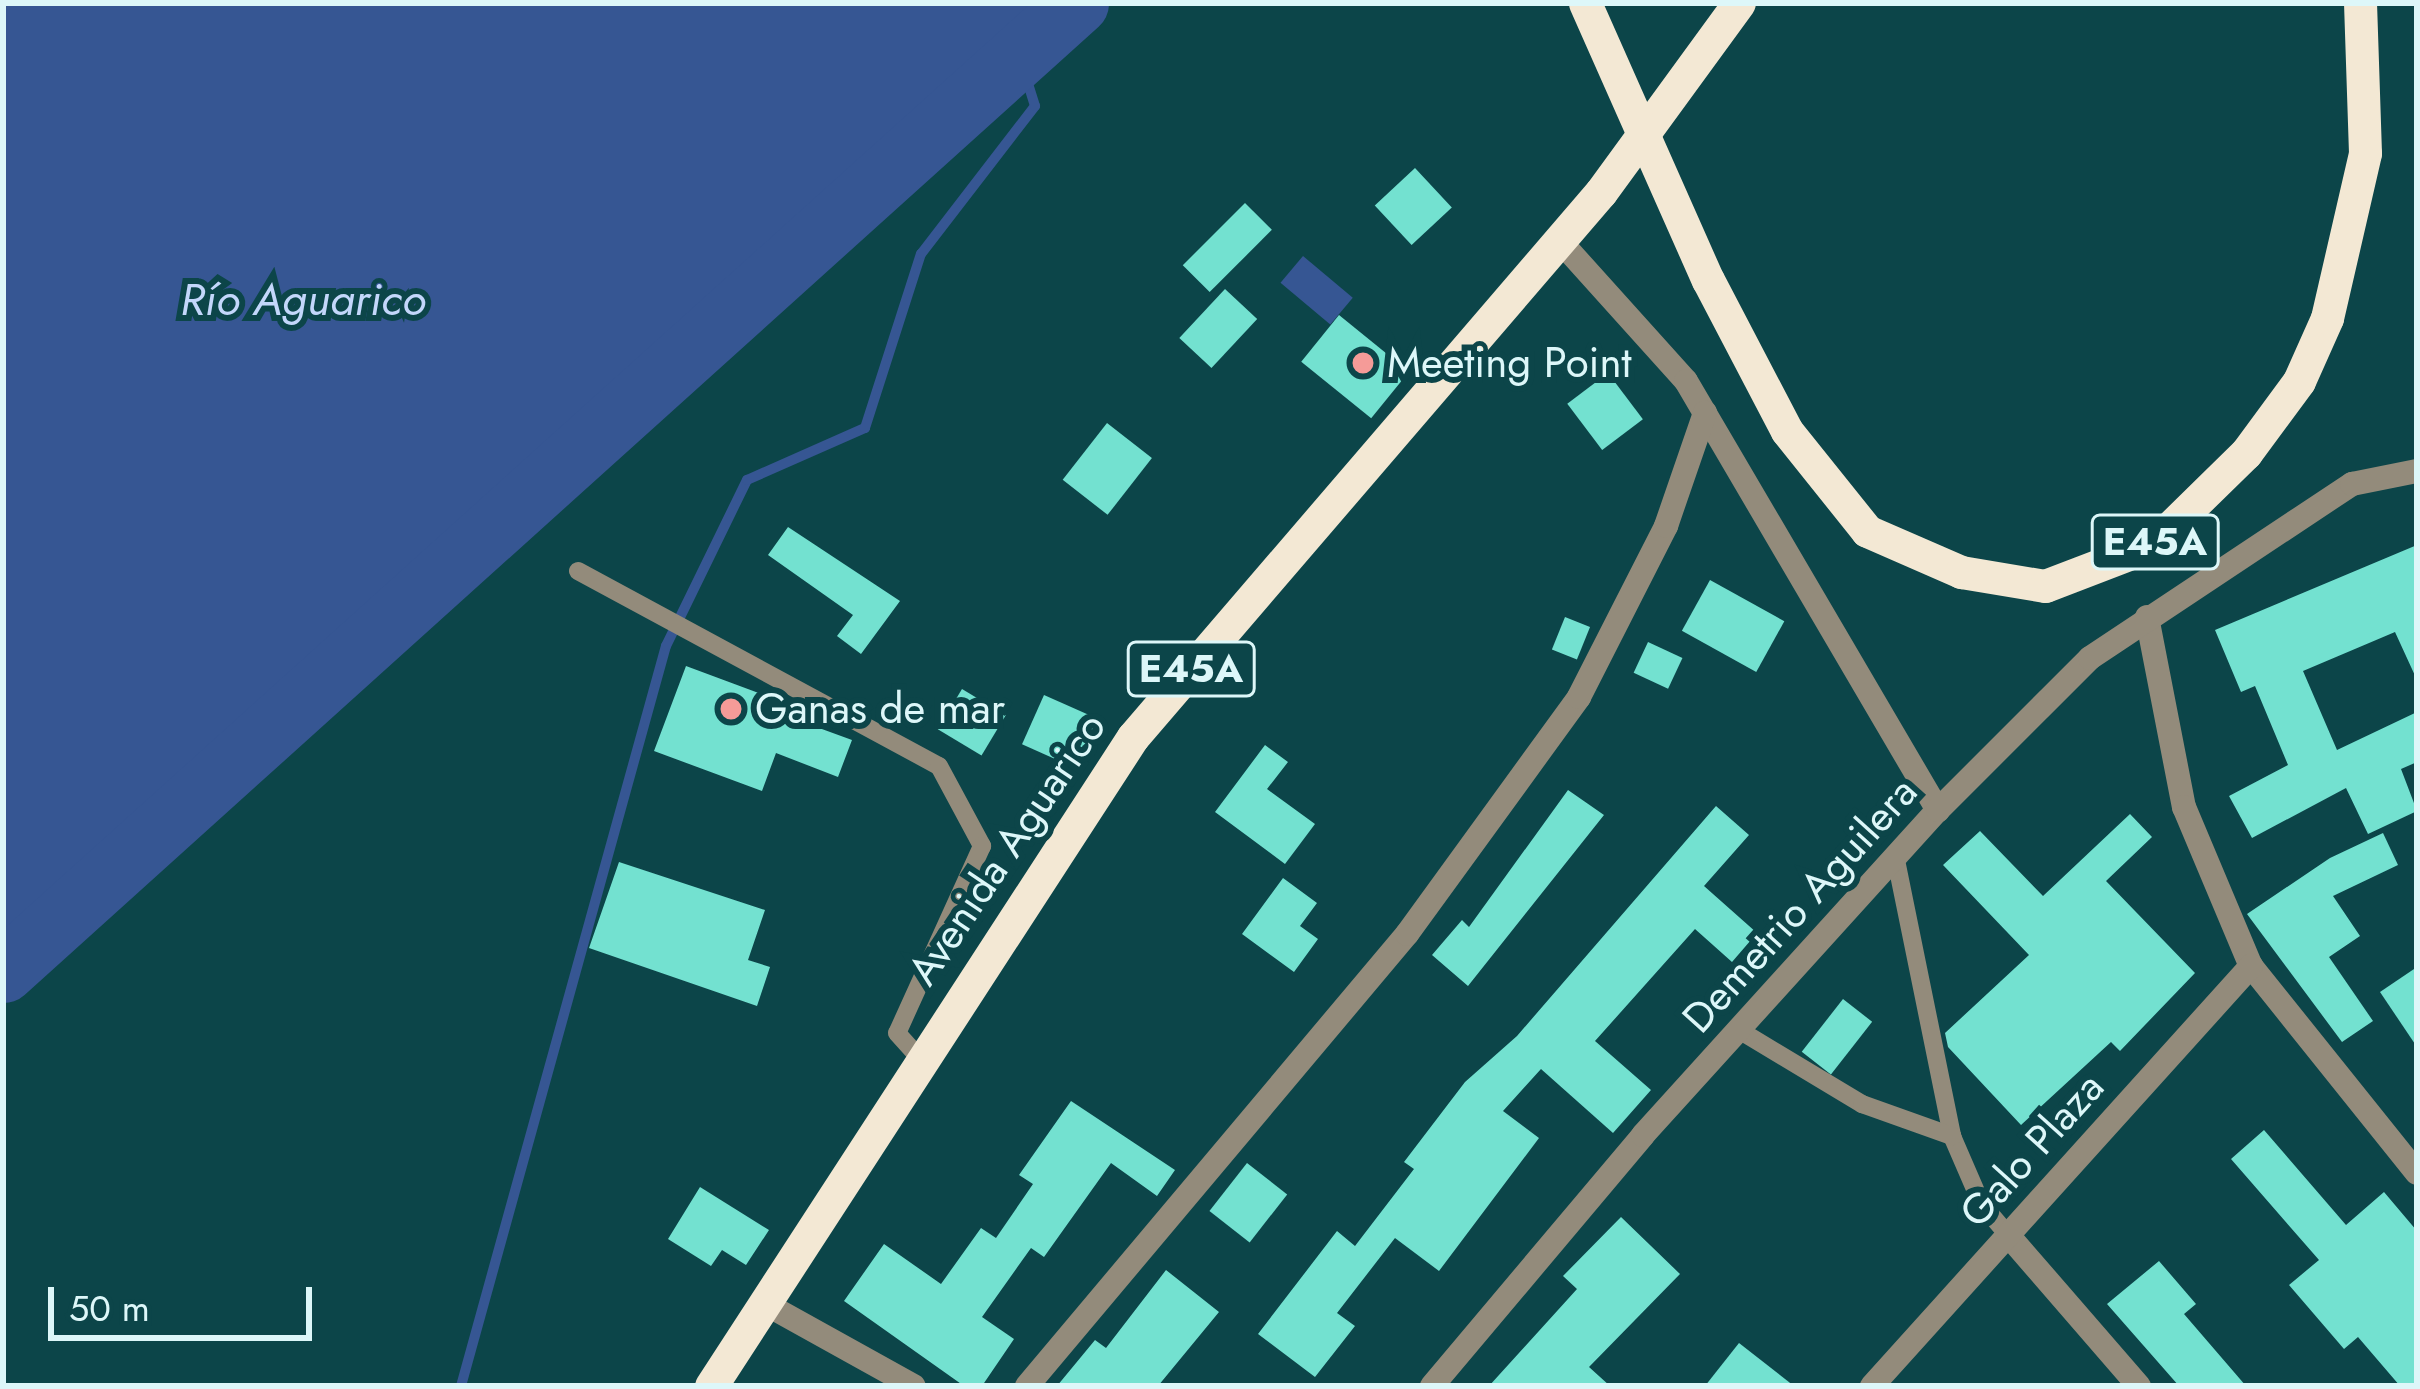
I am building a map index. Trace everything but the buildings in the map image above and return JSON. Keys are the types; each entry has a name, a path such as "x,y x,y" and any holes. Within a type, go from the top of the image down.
{"highway":[{"name":"E45A","path":"1585,3 1708,280 1787,430 1867,532 1961,572 2045,586 2152,545 2246,453 2299,381 2326,318 2365,154 2360,3"},
{"name":"Avenida Aguarico","path":"711,1386 1133,736 1560,241 1739,3"}],"street":[{"path":"1560,241 1705,412 1938,810"},
{"path":"1028,1386 1406,934 1579,697 1666,526 1705,412"},
{"name":"Demetrio Aguilera","path":"1432,1386 1739,1030 1938,810 2090,658 2352,484 2417,471"},
{"path":"2147,617 2184,807 2251,966 2417,1173"},
{"name":"Galo Plaza","path":"1872,1386 2251,966"},
{"path":"2008,1234 2139,1386"},
{"path":"764,1303 914,1386"}],"lane":[{"path":"578,571 939,766 976,825 982,846 897,1033 921,1060"},
{"path":"1896,860 1952,1136 1981,1203 2008,1234"},
{"path":"1739,1030 1862,1104 1952,1136"}],"water":[{"name":"Río Aguarico","path":"3,3 1077,3 3,971"},
{"path":"1303,256 1353,298 1330,325 1281,283"}],"waterway":[{"path":"3,971 1077,3"},
{"path":"461,1386 666,646 747,480 865,428 921,254 1035,106 1016,45"}],"place":[{"name":"Meeting Point","path":"1363,363"},
{"name":"Ganas de mar","path":"731,709"}]}
